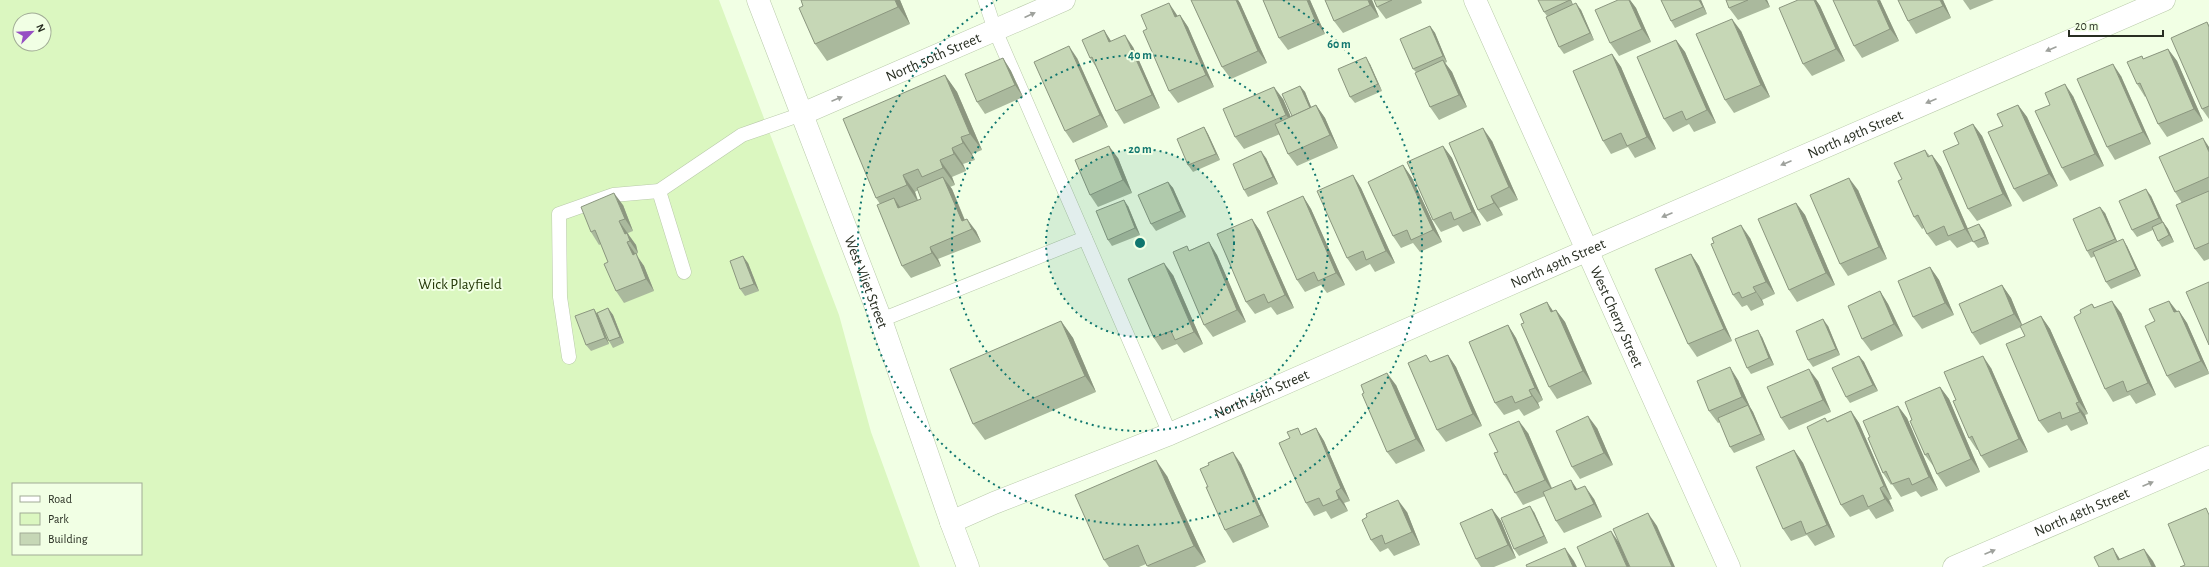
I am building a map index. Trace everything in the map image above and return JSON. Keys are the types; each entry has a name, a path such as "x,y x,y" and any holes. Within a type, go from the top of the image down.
{"street":[{"name":"West Vliet Street","path":"758,0 881,320 968,567"},
{"name":"North 50th Street","path":"802,114 1064,0"},
{"name":"West Cherry Street","path":"1475,0 1730,567"},
{"name":"North 49th Street","path":"951,522 994,503 1170,434 1587,250 2164,0"},
{"name":"North 48th Street","path":"1954,567 2209,458"}],"lane":[{"path":"984,0 995,30 1170,434"},
{"path":"569,357 560,297 559,214 613,195 659,191 742,135 802,114"},
{"path":"659,191 684,272"},
{"path":"881,320 1085,238"}],"green space":[{"name":"Wick Playfield","path":"0,0 719,0 839,315 871,432 920,567 0,567"}],"building":[{"path":"801,0 895,0 898,7 815,44 799,8 803,6"},
{"path":"1191,0 1236,0 1258,51 1222,67"},
{"path":"1263,0 1307,0 1316,22 1279,38"},
{"path":"1325,0 1368,0 1370,5 1334,21"},
{"path":"1374,0 1392,0 1377,7"},
{"path":"1538,0 1570,0 1544,12"},
{"path":"1618,0 1629,0 1642,29 1610,43 1595,10"},
{"path":"1661,0 1699,0 1703,7 1671,21"},
{"path":"1726,0 1748,0 1729,8"},
{"path":"1798,0 1814,0 1836,49 1803,64 1779,8"},
{"path":"1833,0 1877,0 1890,29 1854,46"},
{"path":"1898,0 1940,0 1943,6 1908,21"},
{"path":"1169,3 1175,17 1180,15 1206,75 1169,91 1143,31 1147,29 1141,15"},
{"path":"1576,3 1590,33 1559,47 1546,17"},
{"path":"1732,19 1761,85 1725,100 1696,34"},
{"path":"2207,22 2209,27 2209,106 2202,109 2171,38"},
{"path":"1430,26 1443,56 1413,69 1400,39"},
{"path":"1104,30 1109,42 1125,35 1152,95 1116,111 1092,57 1090,58 1082,40"},
{"path":"1676,40 1707,110 1686,120 1682,111 1664,119 1637,57"},
{"path":"1069,46 1100,115 1065,131 1034,62"},
{"path":"2168,49 2194,109 2158,124 2140,83 2137,84 2127,62 2142,56 2143,59"},
{"path":"1612,54 1647,137 1627,146 1621,133 1603,141 1573,71"},
{"path":"1366,57 1378,84 1350,97 1338,69"},
{"path":"1003,58 1015,85 977,102 965,74"},
{"path":"1443,60 1459,95 1430,107 1415,73"},
{"path":"2113,64 2143,132 2107,147 2077,79"},
{"path":"945,75 970,134 961,137 963,143 952,148 954,154 940,160 943,168 922,177 918,169 903,175 907,185 876,198 843,119"},
{"path":"2065,84 2095,154 2062,168 2035,111 2050,105 2045,93"},
{"path":"1300,86 1310,108 1292,116 1282,94"},
{"path":"1274,87 1286,115 1235,137 1223,109"},
{"path":"1316,105 1330,135 1288,154 1275,124"},
{"path":"2018,105 2049,174 2014,189 1988,132 2003,126 1997,114"},
{"path":"1973,124 2003,194 1968,209 1943,151 1959,144 1954,133"},
{"path":"1204,127 1216,154 1188,165 1177,139"},
{"path":"1483,128 1509,187 1491,196 1494,203 1478,210 1449,143"},
{"path":"2203,138 2209,152 2209,177 2175,192 2159,157"},
{"path":"1109,146 1123,180 1090,195 1075,160"},
{"path":"1443,146 1472,212 1454,220 1451,212 1433,220 1407,162"},
{"path":"1925,150 1928,157 1932,155 1965,229 1948,236 1944,226 1927,234 1918,215 1914,217 1898,181 1902,179 1894,163"},
{"path":"1261,151 1273,177 1244,190 1233,164"},
{"path":"1403,165 1433,230 1411,240 1407,230 1393,236 1368,182"},
{"path":"1353,175 1386,251 1366,260 1363,251 1347,258 1317,191"},
{"path":"943,177 962,221 967,219 972,229 930,247 932,253 902,266 877,205 894,198 898,208 921,199 917,188"},
{"path":"1849,178 1879,247 1840,264 1810,195"},
{"path":"1168,182 1181,211 1151,224 1138,195"},
{"path":"2146,189 2159,218 2132,230 2119,201"},
{"path":"2209,191 2209,243 2195,249 2176,205"},
{"path":"614,193 625,219 619,221 625,234 627,233 630,241 627,242 633,255 636,253 646,279 616,291 604,264 608,262 595,230 591,232 581,207"},
{"path":"1303,196 1336,273 1318,281 1314,272 1297,280 1267,212"},
{"path":"1124,200 1135,228 1108,240 1096,211"},
{"path":"1796,203 1826,273 1789,290 1758,219"},
{"path":"2100,207 2115,239 2087,251 2073,219"},
{"path":"1252,219 1285,295 1268,303 1264,294 1246,302 1217,234"},
{"path":"2163,222 2169,235 2158,241 2152,227"},
{"path":"1979,224 1985,237 1973,242 1967,229"},
{"path":"1741,225 1766,282 1753,287 1756,292 1742,298 1739,292 1733,295 1711,244 1714,243 1712,238"},
{"path":"2123,239 2136,269 2106,282 2093,252"},
{"path":"1209,242 1237,310 1204,325 1173,252 1187,246 1189,251"},
{"path":"1691,254 1724,329 1688,344 1655,269"},
{"path":"743,256 754,284 740,289 730,261"},
{"path":"1164,263 1194,332 1175,340 1171,331 1154,338 1128,279"},
{"path":"1930,267 1945,303 1913,317 1898,281"},
{"path":"2209,282 2209,345 2186,292"},
{"path":"2002,285 2014,314 1972,333 1959,304"},
{"path":"1880,291 1894,324 1862,339 1848,306"},
{"path":"2112,301 2148,383 2127,392 2123,381 2105,389 2074,317 2081,313 2080,310 2092,304 2094,308"},
{"path":"2169,301 2174,312 2179,311 2201,361 2167,376 2145,326 2155,321 2149,309"},
{"path":"1547,302 1551,312 1556,310 1583,371 1549,387 1521,324 1524,323 1520,314"},
{"path":"608,308 620,337 609,341 597,313"},
{"path":"594,309 605,338 586,345 575,316"},
{"path":"2041,316 2079,402 2076,403 2080,412 2062,419 2060,412 2039,421 2006,344 2025,336 2020,326"},
{"path":"1823,319 1836,349 1808,360 1796,331"},
{"path":"1061,321 1085,376 973,424 950,369"},
{"path":"1508,325 1535,388 1529,390 1532,396 1515,403 1512,396 1495,403 1469,342"},
{"path":"1758,330 1769,358 1747,368 1735,339"},
{"path":"1426,355 1430,362 1448,355 1473,414 1437,430 1408,363"},
{"path":"1859,356 1873,385 1846,397 1832,368"},
{"path":"1983,356 2019,439 1981,456 1972,436 1969,438 1953,401 1956,400 1944,372"},
{"path":"1730,367 1742,397 1709,411 1697,381"},
{"path":"1809,369 1823,400 1781,418 1767,387"},
{"path":"1387,373 1416,439 1387,452 1362,394 1364,393 1361,385"},
{"path":"1940,387 1971,459 1937,474 1928,453 1925,455 1910,421 1912,420 1905,402"},
{"path":"1748,405 1761,434 1730,447 1718,418"},
{"path":"1898,406 1929,477 1912,485 1909,478 1892,484 1886,471 1883,473 1868,438 1870,437 1863,421"},
{"path":"1851,411 1884,486 1880,488 1885,499 1868,507 1863,495 1841,505 1807,427 1825,418 1827,422"},
{"path":"1588,416 1604,453 1572,467 1556,431"},
{"path":"1519,421 1545,480 1515,493 1506,474 1504,475 1494,453 1498,452 1489,434"},
{"path":"1298,428 1301,435 1316,428 1341,488 1336,491 1339,499 1323,506 1319,498 1306,503 1279,443 1290,438 1287,432"},
{"path":"1794,450 1827,525 1806,534 1801,521 1783,529 1756,467"},
{"path":"1233,452 1261,515 1225,530 1206,487 1208,487 1200,469 1209,465 1208,463"},
{"path":"1156,460 1194,546 1147,566 1138,545 1104,560 1075,495"},
{"path":"1571,480 1575,490 1585,486 1594,504 1556,521 1543,492"},
{"path":"1398,500 1412,532 1385,544 1382,535 1371,540 1362,520 1367,517 1366,514"},
{"path":"1530,506 1544,536 1514,549 1501,518"},
{"path":"2206,508 2209,515 2209,567 2180,567 2185,565 2168,524"},
{"path":"1492,509 1508,545 1476,559 1460,523"},
{"path":"1648,513 1672,567 1630,567 1613,529"},
{"path":"1611,531 1627,567 1586,567 1577,547"},
{"path":"1565,548 1573,567 1527,567 1526,565"},
{"path":"2113,548 2118,560 2144,549 2152,567 2099,567 2094,557"}]}
